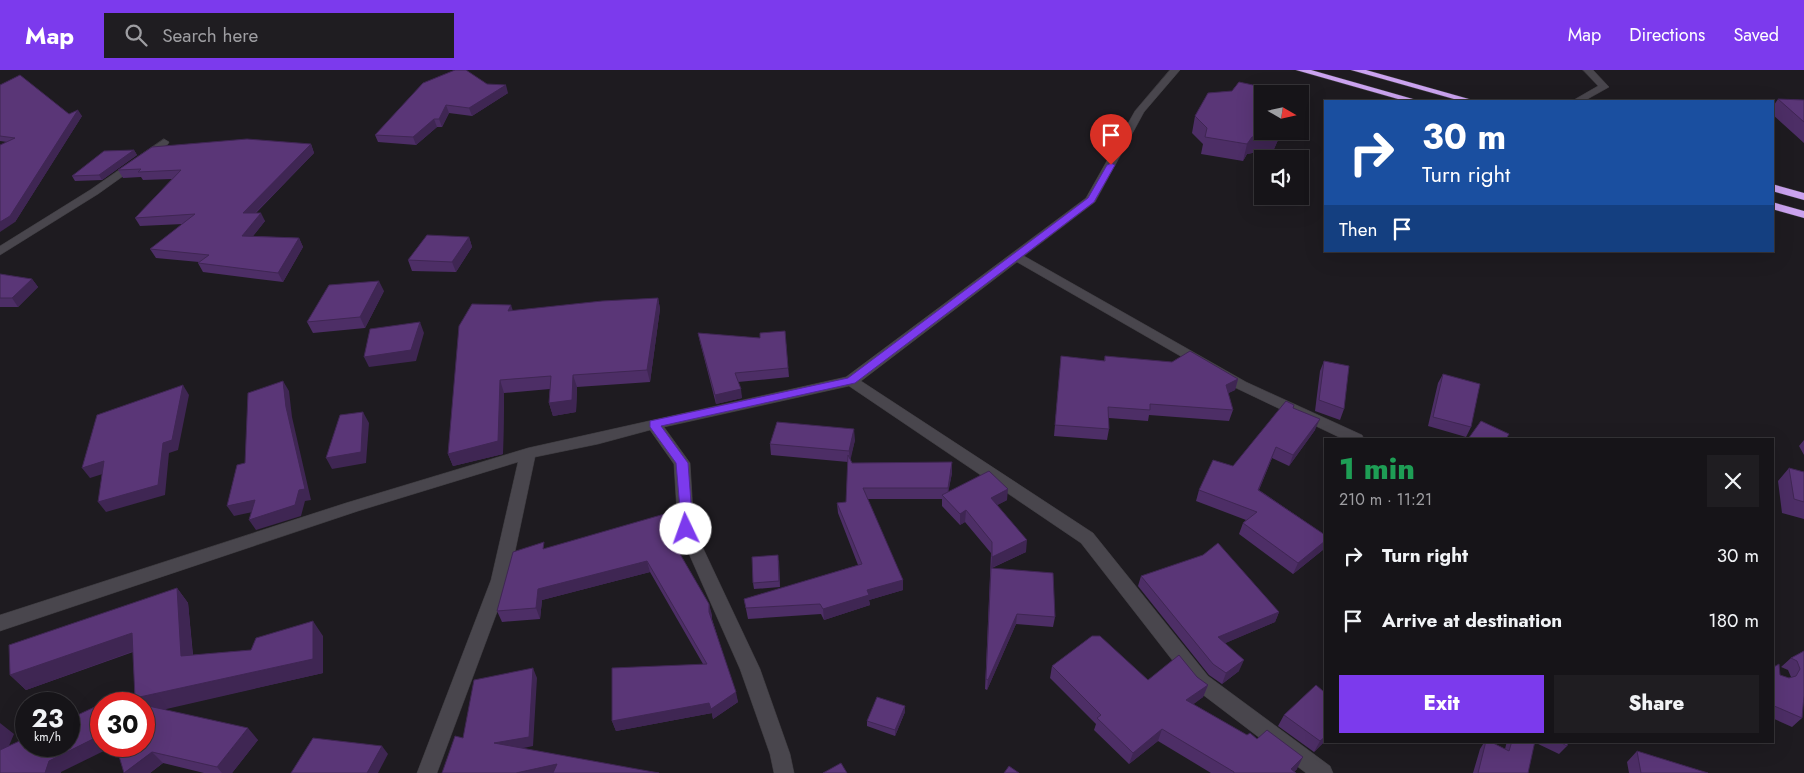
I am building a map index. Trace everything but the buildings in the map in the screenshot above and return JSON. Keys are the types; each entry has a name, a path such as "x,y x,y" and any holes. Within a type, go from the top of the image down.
{"highway":[{"path":"1301,70 1411,100"},
{"path":"1356,70 1466,100"},
{"path":"1774,188 1804,197"},
{"path":"1774,206 1804,215"}],"street":[{"path":"0,624 352,506 528,452 598,439 654,424 851,381 1091,200 1140,112 1175,70"},
{"path":"1580,100 1604,87 1588,70"},
{"path":"0,251 94,192 164,142"},
{"path":"1017,257 1242,385 1354,438"},
{"path":"851,381 1087,538 1201,682 1324,773"},
{"path":"654,424 682,463 686,529 750,669 780,754 784,773"},
{"path":"427,773 500,580 528,452"}],"route":[{"path":"686,529 682,463 654,424 851,381 1091,200 1111,165"}]}
